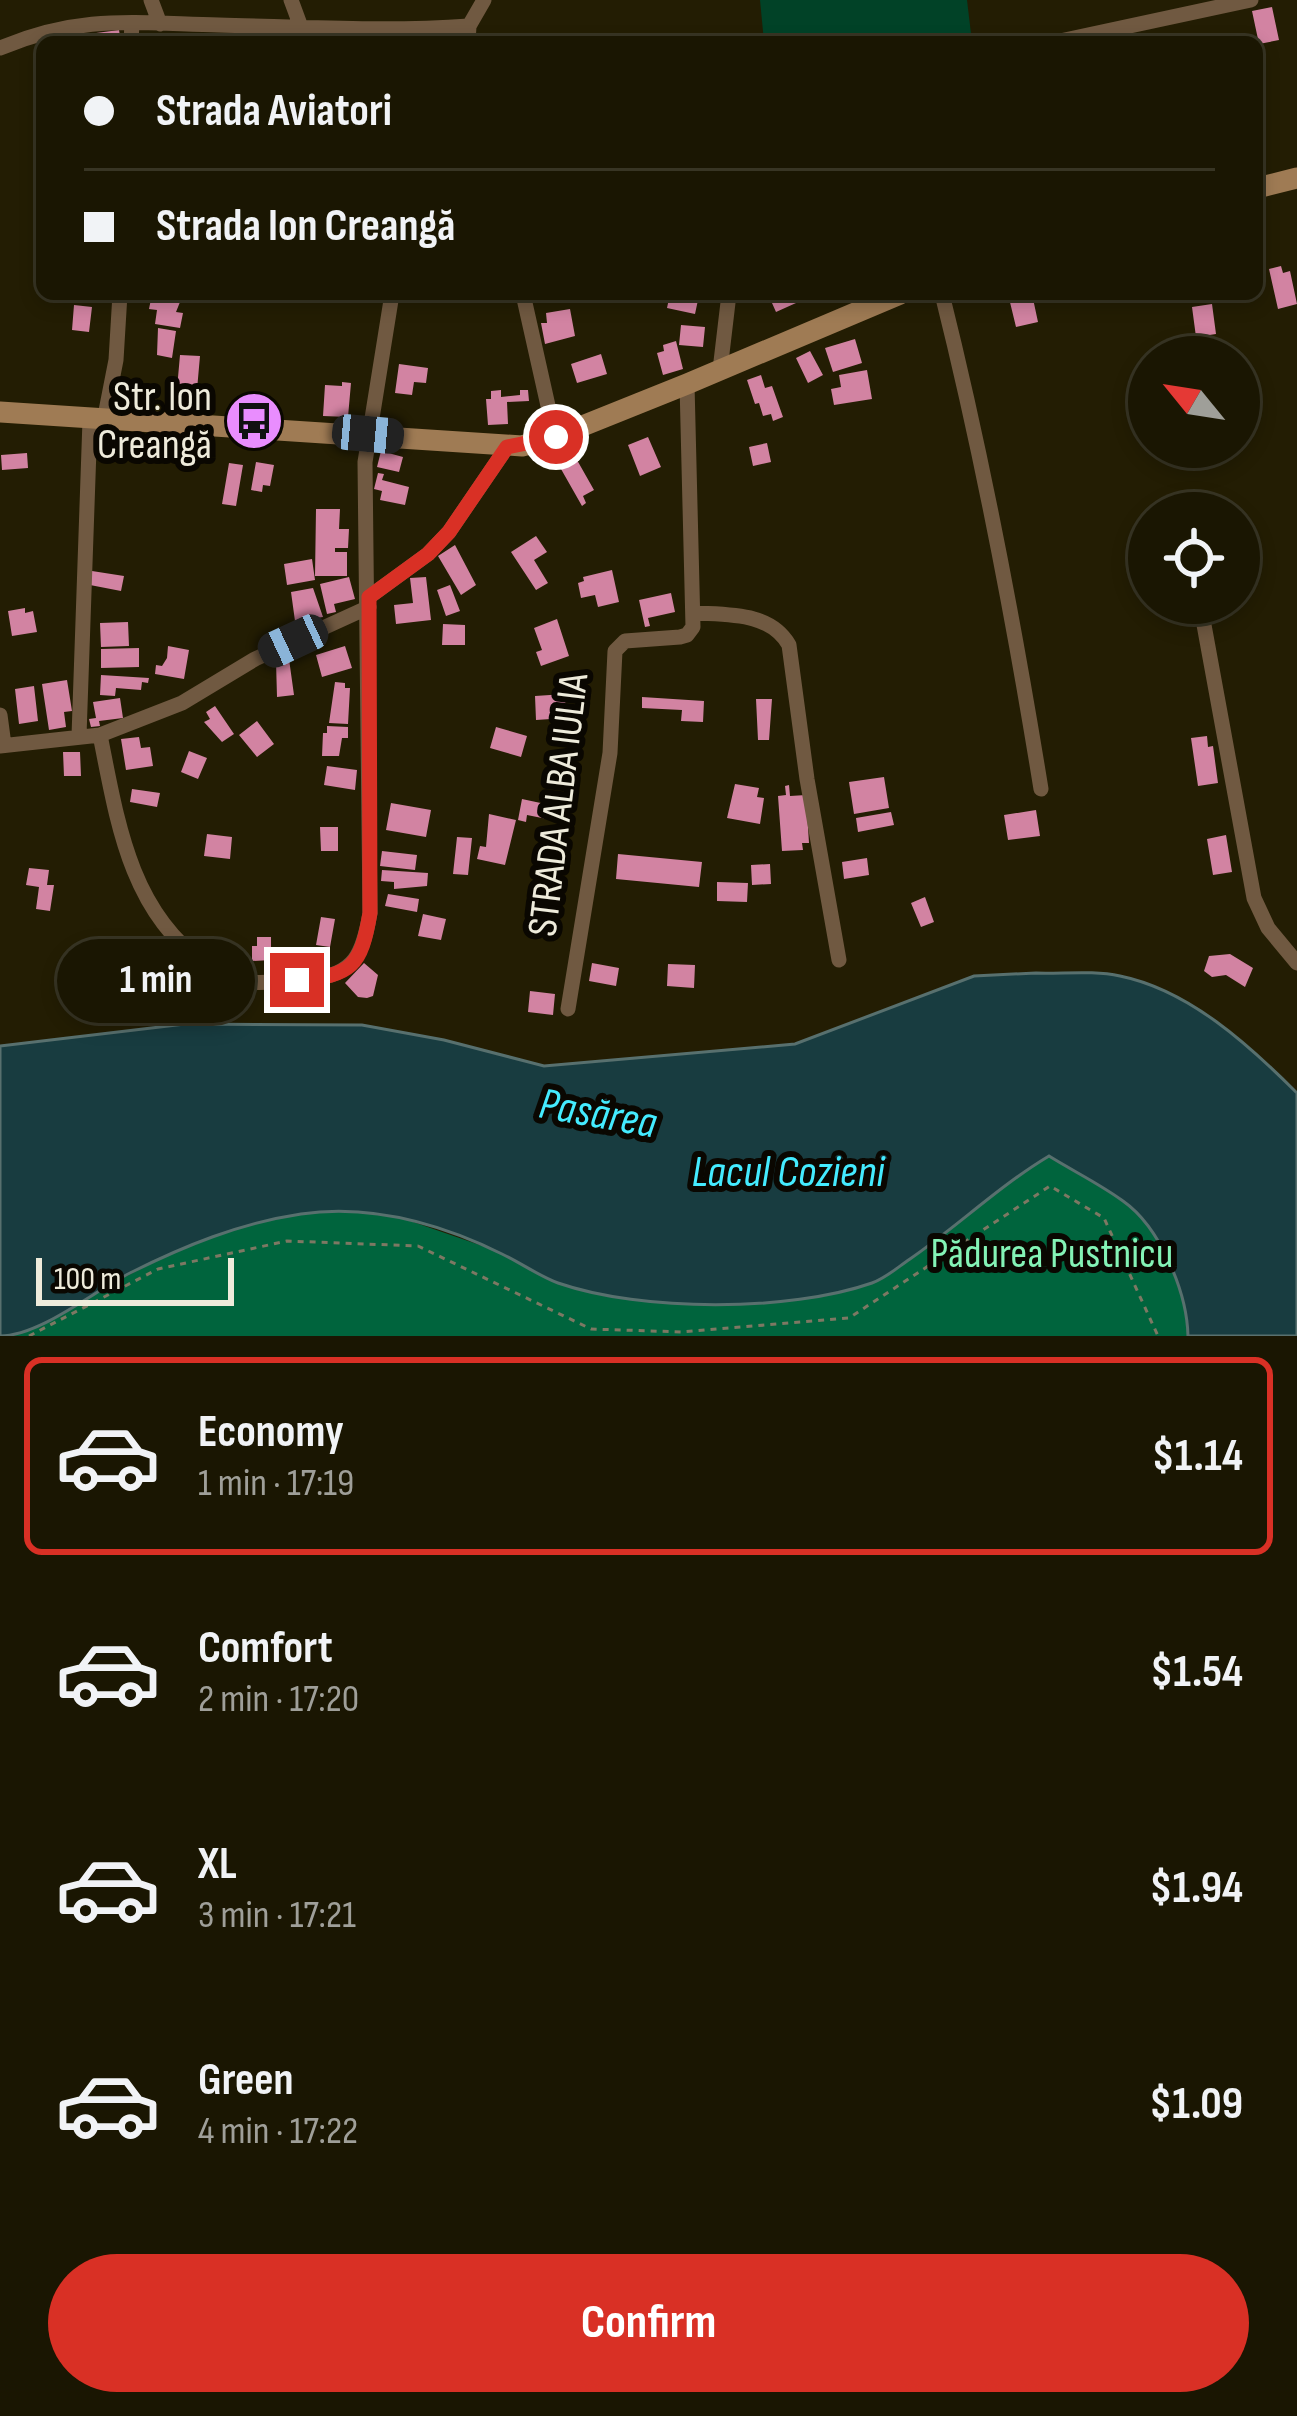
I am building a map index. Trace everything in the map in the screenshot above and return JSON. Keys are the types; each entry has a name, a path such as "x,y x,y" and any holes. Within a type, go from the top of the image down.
{"main road":[{"path":"1263,186 1297,178"},
{"path":"0,412 507,447 556,437 886,300"}],"street":[{"path":"152,0 160,24"},
{"path":"291,0 301,27"},
{"path":"38,36 80,23 469,34 484,0"},
{"path":"1083,36 1251,0"},
{"path":"131,36 132,23"},
{"path":"0,48 36,37"},
{"path":"79,736 97,420 116,360 120,300"},
{"path":"100,735 129,861 145,898 190,953 218,973 242,982 326,978 356,962 370,913 364,504 368,434 391,300"},
{"path":"524,300 556,437"},
{"path":"720,370 728,300"},
{"path":"943,300 986,471 1040,789"},
{"path":"687,384 694,613 762,622 776,629 789,645 839,960"},
{"path":"0,715 2,746 100,735 182,703 255,659 369,602 449,532 507,447"},
{"name":"STRADA ALBA IULIA","path":"568,1009 610,753 615,652 625,640 687,635 694,613"},
{"path":"1204,624 1255,898 1268,928 1297,963"}],"path":[{"path":"591,1329 682,1332 849,1318 1050,1186 1104,1218 1158,1336"},
{"path":"29,1336 158,1269 287,1241 418,1246 598,1336"}],"green space":[{"path":"760,0 967,0 971,36 763,36"},
{"name":"Pădurea Pustnicu","path":"1049,1156 1123,1201 1149,1227 1177,1281 1188,1336 11,1336 185,1246 301,1214 360,1209 393,1215 497,1251 822,1297 878,1281 942,1237 1007,1181"}],"water":[{"name":"Lacul Cozieni","path":"1110,974 1170,993 1238,1039 1297,1093 1297,1336 1188,1336 1177,1281 1149,1227 1123,1201 1049,1156 882,1278 838,1293 715,1305 592,1293 551,1280 478,1243 429,1225 378,1214 327,1212 278,1218 213,1237 130,1273 32,1329 0,1336 0,1046 185,1024 362,1025 544,1066 795,1044 974,976"}],"building":[{"path":"1272,7 1279,40 1263,43 1252,11"},
{"path":"119,30 120,36 81,36"},
{"path":"1281,266 1283,273 1290,271 1297,304 1278,309 1269,269"},
{"path":"151,300 181,300 176,312 183,313 180,328 155,324 157,310 149,309"},
{"path":"669,300 698,300 695,314 667,308"},
{"path":"771,300 803,300 776,312"},
{"path":"1009,300 1033,300 1038,322 1016,327"},
{"path":"1212,304 1216,334 1196,336 1192,307"},
{"path":"74,305 92,307 89,332 72,330"},
{"path":"570,309 575,336 545,344 541,323 547,323 546,313"},
{"path":"681,325 705,327 703,347 679,345"},
{"path":"158,328 176,331 172,358 157,355"},
{"path":"855,339 862,363 833,372 825,348"},
{"path":"676,341 683,369 663,375 657,353"},
{"path":"810,351 823,375 808,383 796,358"},
{"path":"601,354 607,374 577,383 571,364"},
{"path":"180,355 200,356 195,412 175,411"},
{"path":"399,364 428,368 426,383 414,382 412,395 395,393"},
{"path":"867,370 872,399 834,405 831,389 841,387 839,375"},
{"path":"761,375 765,388 772,386 783,417 773,421 771,414 763,416 759,403 755,404 747,380"},
{"path":"342,382 351,383 348,417 323,416 325,385 342,386"},
{"path":"501,390 501,397 528,390 529,401 507,402 508,424 488,425 486,399 491,399 491,391"},
{"path":"648,437 661,467 640,476 628,445"},
{"path":"767,443 771,462 753,466 749,447"},
{"path":"381,451 403,457 399,472 377,467"},
{"path":"27,453 28,468 2,470 1,455"},
{"path":"577,460 594,490 583,496 586,503 582,506 561,469"},
{"path":"256,462 274,465 270,486 263,485 262,492 251,490"},
{"path":"229,463 243,465 236,506 222,504"},
{"path":"378,473 384,474 382,480 409,487 405,505 380,500 382,491 374,489"},
{"path":"316,509 340,509 339,529 349,529 348,548 335,548 335,552 347,552 347,576 315,576"},
{"path":"536,536 547,552 534,560 548,583 536,590 511,552"},
{"path":"455,545 476,585 461,595 438,556"},
{"path":"312,559 315,580 287,585 284,564"},
{"path":"612,570 619,602 598,607 595,595 581,598 578,583 583,577"},
{"path":"92,571 124,576 121,591 90,585"},
{"path":"349,577 355,599 334,604 336,612 327,614 320,584"},
{"path":"426,577 431,620 396,624 394,605 413,603 410,578"},
{"path":"450,585 460,611 446,616 437,590"},
{"path":"313,588 323,617 295,621 291,592"},
{"path":"671,593 675,612 648,618 650,626 645,627 639,600"},
{"path":"25,608 25,613 33,611 37,632 12,636 8,611"},
{"path":"557,619 569,656 541,666 536,652 542,650 534,628"},
{"path":"128,622 129,646 101,647 100,623"},
{"path":"443,624 465,625 465,645 442,645"},
{"path":"168,646 189,650 184,679 155,674 156,665 162,666 167,658"},
{"path":"345,646 352,668 322,677 316,655"},
{"path":"139,648 139,667 101,668 101,649"},
{"path":"289,659 294,695 277,697 276,661"},
{"path":"101,675 149,678 148,683 142,682 141,690 116,688 115,696 100,695"},
{"path":"67,680 72,711 64,712 66,727 49,730 42,684"},
{"path":"335,682 350,688 348,724 329,723"},
{"path":"34,686 38,721 19,724 15,689"},
{"path":"565,694 566,718 536,720 535,696"},
{"path":"642,697 704,701 703,722 681,721 682,710 642,708"},
{"path":"120,698 123,718 99,721 100,726 91,727 89,719 96,718 93,702"},
{"path":"756,699 772,699 769,740 758,740"},
{"path":"215,706 234,734 222,742 204,722 210,719 206,712"},
{"path":"257,721 274,744 257,757 239,735"},
{"path":"327,726 348,727 339,756 322,756"},
{"path":"496,727 527,736 521,757 490,748"},
{"path":"1207,736 1218,783 1198,786 1191,738"},
{"path":"139,737 141,748 150,747 153,766 126,770 121,739"},
{"path":"189,751 207,758 198,779 181,772"},
{"path":"63,752 80,752 81,776 64,776"},
{"path":"327,766 357,770 355,790 324,785"},
{"path":"884,777 889,808 854,814 849,782"},
{"path":"735,784 759,788 757,797 764,798 760,824 727,818"},
{"path":"789,785 790,796 806,795 809,843 802,843 803,850 782,851 778,796 786,795"},
{"path":"132,789 160,793 157,807 130,802"},
{"path":"522,799 550,805 547,819 527,815 526,822 518,820"},
{"path":"391,803 431,810 426,837 386,830"},
{"path":"1036,810 1040,836 1008,840 1004,815"},
{"path":"891,812 894,825 858,832 856,818"},
{"path":"489,814 516,820 505,865 477,859 480,846 486,847"},
{"path":"320,827 338,827 338,851 321,851"},
{"path":"207,834 232,837 230,859 204,856"},
{"path":"1226,835 1232,872 1213,875 1207,839"},
{"path":"457,837 472,838 468,875 453,874"},
{"path":"382,851 417,855 415,870 380,866"},
{"path":"618,854 702,862 699,887 616,879"},
{"path":"867,858 869,875 844,879 842,862"},
{"path":"770,864 771,884 752,885 751,865"},
{"path":"29,868 49,870 47,885 54,885 50,911 36,909 39,887 26,885"},
{"path":"382,870 428,873 427,886 394,889 394,882 381,881"},
{"path":"717,882 748,883 747,902 717,901"},
{"path":"388,894 419,899 417,912 385,906"},
{"path":"925,897 934,922 921,927 911,903"},
{"path":"423,914 446,919 441,940 418,936"},
{"path":"321,917 335,919 330,947 316,945"},
{"path":"257,937 271,937 271,960 252,961"},
{"path":"176,948 178,975 158,976 157,949"},
{"path":"1230,954 1253,968 1245,987 1226,975 1212,977 1204,971 1209,956"},
{"path":"364,963 378,975 373,996 367,998 358,997 345,983"},
{"path":"592,963 619,968 616,986 589,981"},
{"path":"668,964 695,965 694,988 667,986"},
{"path":"530,991 555,994 553,1015 528,1012"}],"place":[{"name":"Str. Ion Creangă","path":"254,421"}],"route":[{"path":"297,980 343,972 364,947 370,913 369,597 428,554 449,532 507,447 556,437"}],"water label":[{"name":"Pasărea","path":"598,1114"}]}
